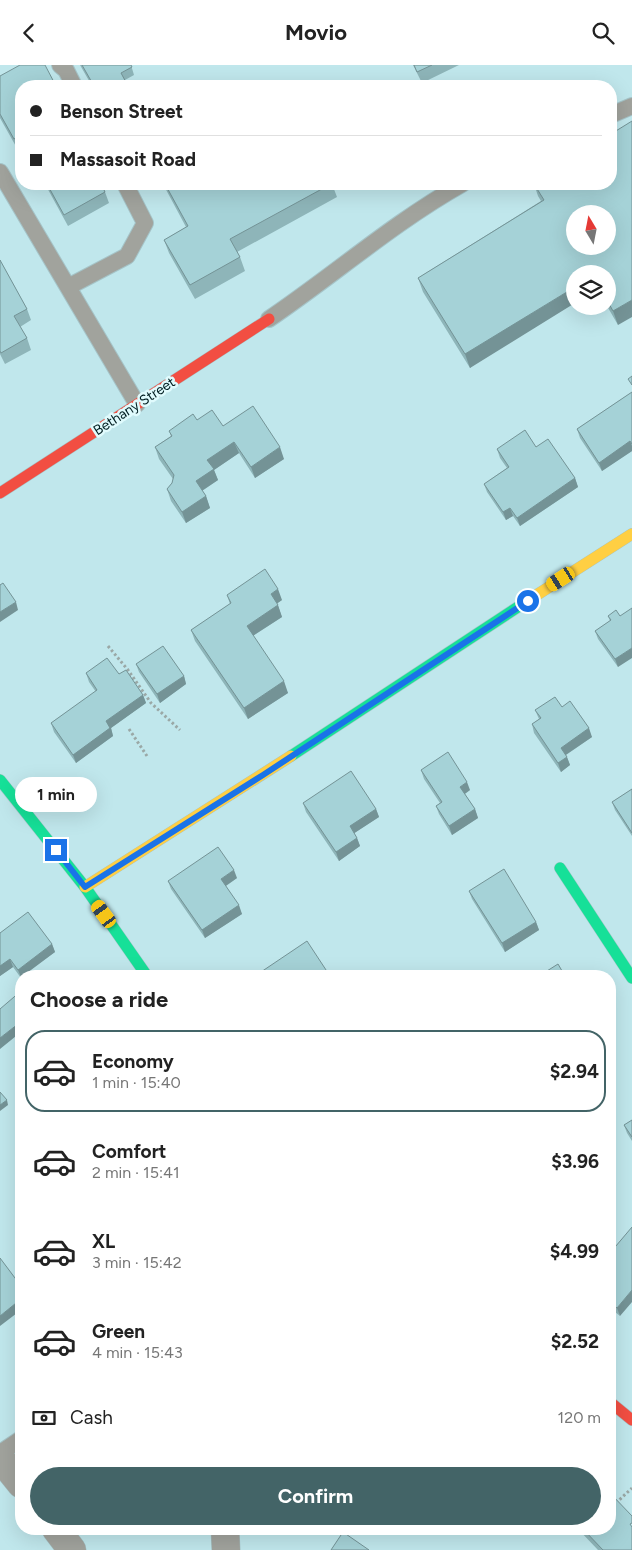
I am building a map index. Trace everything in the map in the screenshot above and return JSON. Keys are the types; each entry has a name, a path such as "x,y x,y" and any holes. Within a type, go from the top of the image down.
{"street":[{"name":"Bethany Street","path":"0,493 269,319"},
{"path":"85,887 263,775 447,652 632,534"},
{"path":"0,780 85,887 143,970"},
{"path":"560,868 632,978"},
{"path":"616,1407 632,1420"},
{"path":"0,1458 15,1477"},
{"path":"61,1535 72,1550"},
{"path":"225,1535 226,1550"}],"lane":[{"path":"60,65 66,70 71,80"},
{"path":"617,112 632,105"},
{"path":"0,171 137,404"},
{"path":"68,287 127,256 145,223 128,190"},
{"path":"269,319 407,218 452,190"},
{"path":"0,1453 15,1443"}],"path":[{"path":"108,646 128,670 151,703 180,730"},
{"path":"129,729 147,756"},
{"path":"616,1502 632,1489"}],"building":[{"path":"20,65 45,65 53,80 15,80 14,139 0,114 0,76"},
{"path":"82,65 131,65 132,67 121,73 125,80 91,80"},
{"path":"414,65 432,65 417,72"},
{"path":"632,121 632,300 616,309 616,265 566,265 566,292 465,354 418,278 544,200 538,190 617,190 617,130"},
{"path":"50,190 104,190 105,192 64,215"},
{"path":"168,190 320,190 230,239 240,257 190,285 164,240 188,226"},
{"path":"0,260 27,309 14,316 27,338 1,353 0,351"},
{"path":"632,376 632,385 628,379"},
{"path":"632,392 632,444 630,441 599,463 577,429"},
{"path":"253,406 280,447 251,467 234,442 207,460 214,469 196,481 206,496 182,512 167,489 172,483 174,475 155,447 172,436 169,431 193,414 197,420 212,410 223,426"},
{"path":"525,430 536,447 548,439 575,478 517,518 510,508 503,512 484,484 509,467 497,449"},
{"path":"265,569 278,589 271,594 278,605 247,626 284,681 244,708 191,630 231,603 227,595"},
{"path":"3,583 16,602 0,612 0,585"},
{"path":"632,608 632,648 615,659 595,631 611,620 608,616 616,610 620,616"},
{"path":"163,646 184,676 157,694 136,664"},
{"path":"107,658 119,674 126,670 143,695 106,721 110,728 73,755 51,723 97,690 86,673"},
{"path":"555,697 562,707 570,701 589,728 561,748 567,757 558,763 532,724 541,718 535,710"},
{"path":"448,752 467,782 460,787 475,809 449,826 436,806 442,802 421,770"},
{"path":"351,771 376,809 350,826 357,838 336,852 303,803"},
{"path":"632,789 632,833 612,802"},
{"path":"218,847 234,870 221,879 239,905 202,930 168,881"},
{"path":"504,869 536,922 502,943 469,891"},
{"path":"28,912 52,944 18,970 10,959 0,966 0,933"},
{"path":"307,941 326,970 264,970"},
{"path":"558,964 562,970 548,970"},
{"path":"15,996 15,1026 0,1038 0,1009"},
{"path":"0,1092 7,1100 0,1105"},
{"path":"632,1120 632,1137 624,1125"},
{"path":"632,1227 632,1290 617,1308 616,1307 616,1246"},
{"path":"0,1258 15,1278 15,1304 0,1316"},
{"path":"616,1499 632,1516 632,1523 630,1524 632,1527 632,1550 603,1550 589,1535 616,1535"},
{"path":"341,1535 347,1535 369,1550 331,1550"}],"traffic: fast":[{"path":"291,756 521,605"},
{"path":"0,780 85,887 143,970"},
{"path":"560,868 632,978"}],"traffic: slow":[{"path":"521,605 632,534"},
{"path":"85,887 291,756"}],"traffic: jam":[{"path":"0,493 269,319"},
{"path":"616,1407 632,1420"}],"route":[{"path":"56,850 85,887 263,775 528,601"}]}
